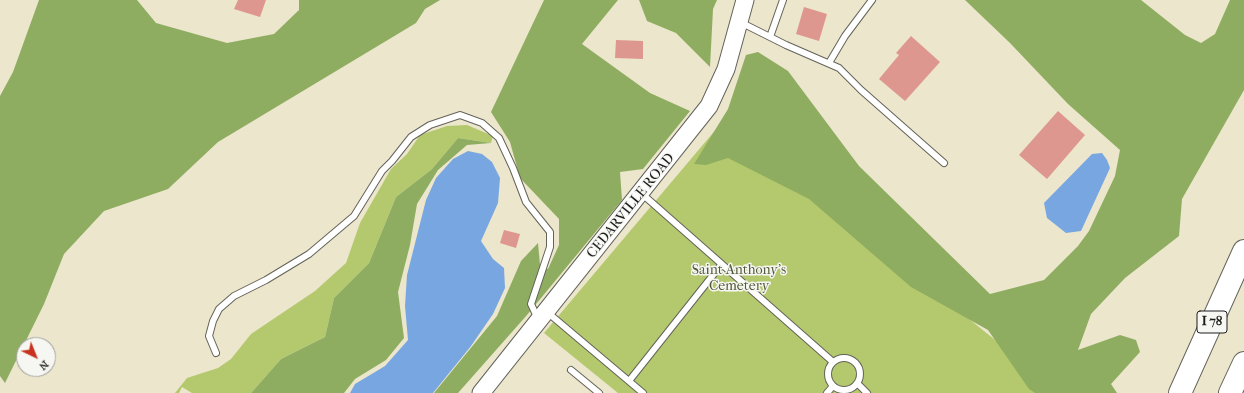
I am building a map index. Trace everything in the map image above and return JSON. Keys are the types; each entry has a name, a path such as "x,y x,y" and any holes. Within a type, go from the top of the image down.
{"highway":[{"name":"I 78","path":"1180,393 1244,251"},
{"path":"1230,393 1244,363"}],"main road":[{"name":"CEDARVILLE ROAD","path":"481,393 709,106 726,69 745,0"}],"lane":[{"path":"770,37 783,0"},
{"path":"828,63 845,36 872,0"},
{"path":"738,22 839,68 866,95 944,163"},
{"path":"216,353 209,336 212,321 219,309 234,296 266,280 309,254 354,216 382,171 412,137 430,124 460,115 482,123 499,138 513,168 526,202 550,232 550,247 531,304 542,316 643,393"},
{"path":"641,192 721,265 833,362"},
{"path":"629,381 721,265"},
{"path":"842,358 852,360 856,364 860,373 857,383 848,389 838,389 833,386 828,377 830,366 833,362 842,358"},
{"path":"571,370 599,393"},
{"path":"857,383 868,393"},
{"path":"827,393 833,386"}],"green space":[{"path":"39,0 137,0 156,23 227,43 274,34 299,10 299,0 440,0 425,9 416,23 218,142 168,189 104,211 64,254 44,304 28,337 16,337 16,361 5,383 0,376 0,96 13,72"},
{"path":"544,0 618,0 582,44 650,93 690,111 643,169 620,172 622,200 527,315 458,393 434,393 497,316 521,261 538,243 540,265 548,269 559,245 559,219 520,178 510,142 491,112"},
{"path":"639,0 717,0 713,9 710,67 676,33 647,21"},
{"path":"965,0 1141,0 1185,35 1201,43 1215,34 1230,0 1244,0 1244,90 1182,199 1179,236 1125,278 1091,314 1078,350 1120,335 1136,340 1140,352 1111,384 1117,393 1035,393 1029,389 988,330 911,287 809,199 728,158 706,165 694,164 728,109 746,55 758,52 788,71 859,166 990,294 1044,280 1078,246 1089,231 1115,176 1120,150 1068,104 1010,43"},
{"name":"Saint Anthony's Cemetery","path":"723,121 1061,393 618,393 544,333"},
{"path":"467,125 493,136 491,143 458,138 432,169 396,197 369,263 334,298 325,337 281,359 251,393 192,393 182,387 179,393 175,393 187,378 218,368 231,359 251,334 315,291 346,263 360,223 391,169 407,154 420,135 447,126"},
{"path":"458,138 491,143 467,145 438,170 417,204 410,245 398,292 404,338 386,360 355,379 344,393 251,393 281,359 325,337 334,298 369,263 396,197 432,169"}],"water":[{"path":"468,151 482,154 492,162 500,178 498,203 481,241 493,259 504,268 505,288 493,314 471,346 433,393 350,393 355,384 385,366 408,340 405,306 407,275 426,200 436,178 453,159"},
{"path":"1102,153 1110,168 1081,231 1066,233 1047,218 1044,203 1092,154"}],"building":[{"path":"238,0 266,0 260,17 234,9"},
{"path":"804,7 827,14 819,41 796,34"},
{"path":"911,36 940,62 905,101 879,79 899,55 896,53"},
{"path":"616,40 643,41 643,59 615,58"},
{"path":"1058,111 1085,135 1047,179 1019,155"},
{"path":"504,230 520,234 516,248 500,243"}]}
